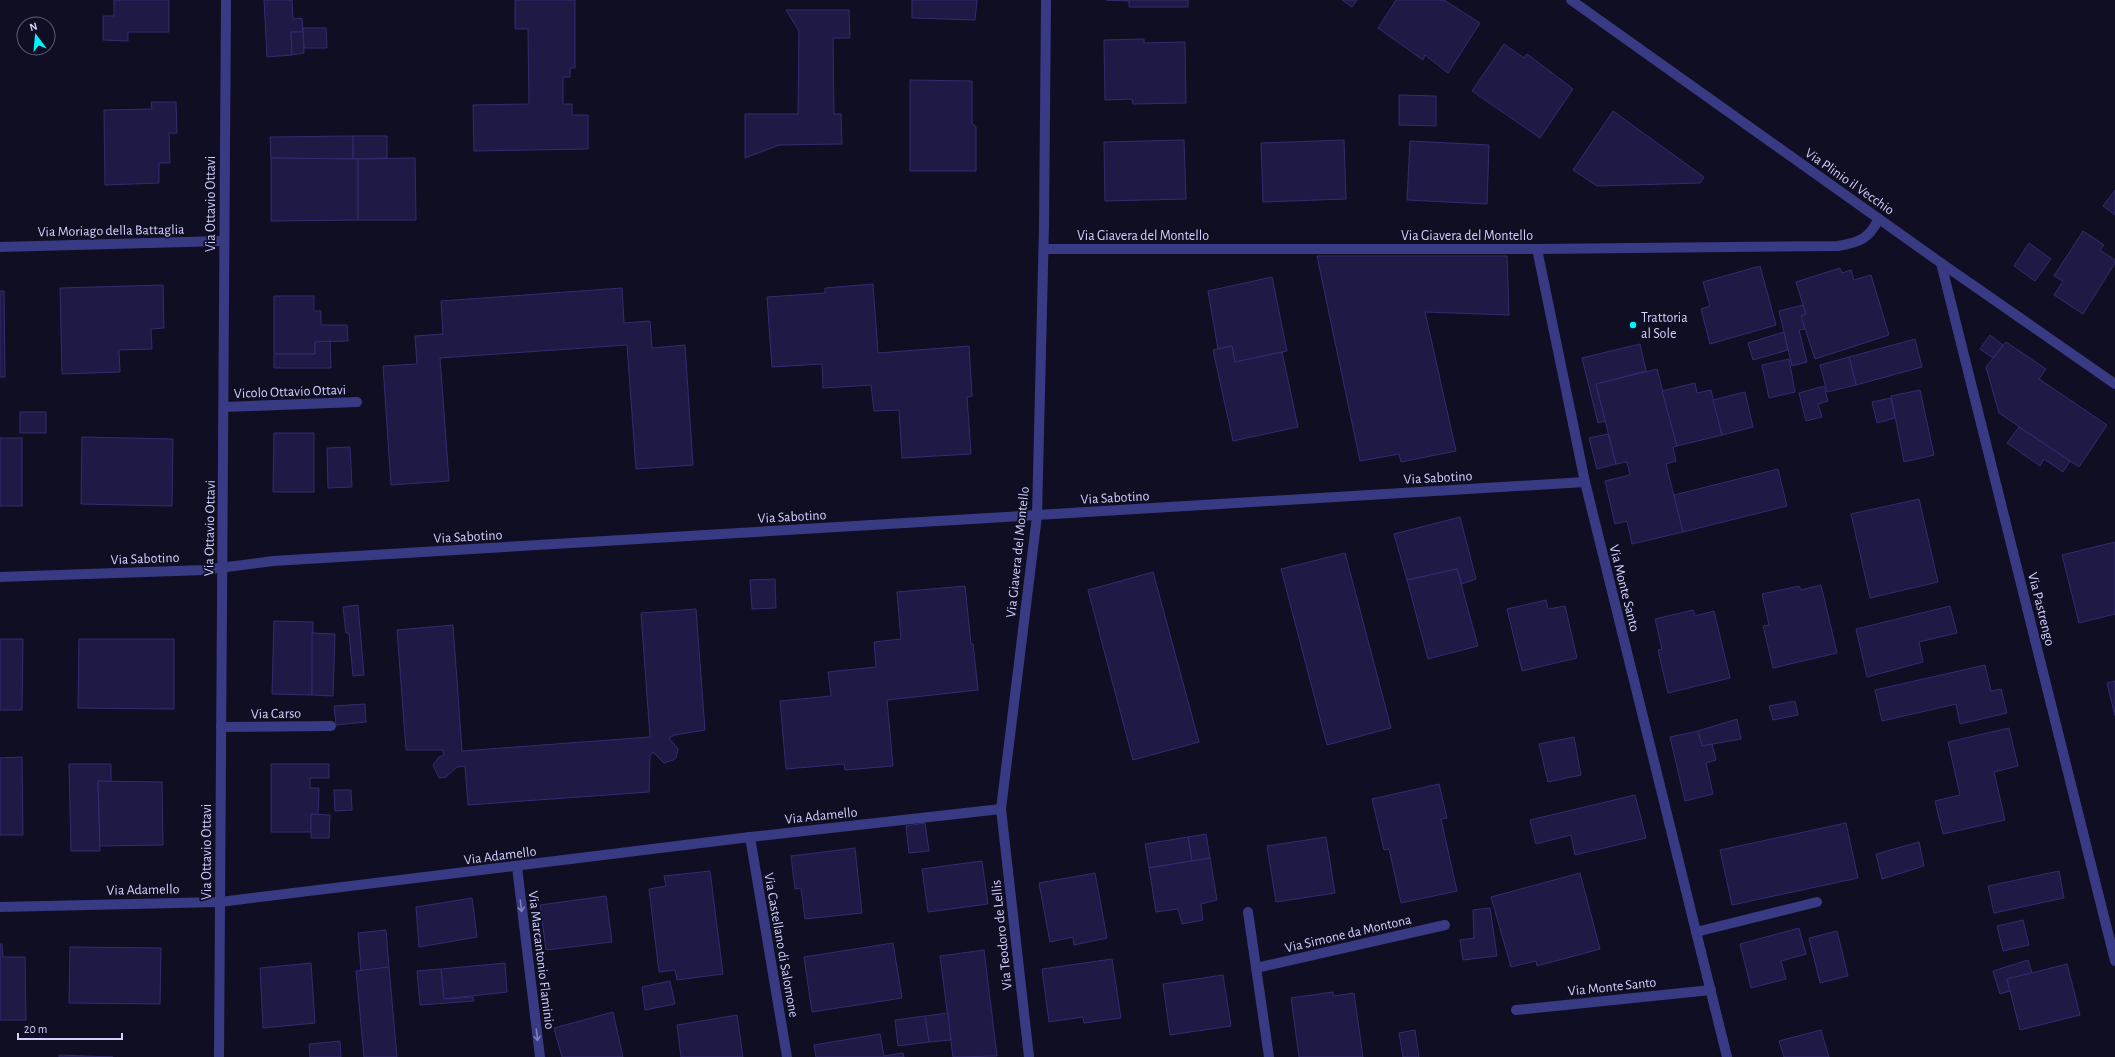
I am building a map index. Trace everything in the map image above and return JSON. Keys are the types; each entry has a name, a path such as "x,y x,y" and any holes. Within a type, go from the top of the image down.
{"street":[{"name":"Via Ottavio Ottavi","path":"220,1057 226,0"},
{"name":"Via Giavera del Montello","path":"1001,809 1037,516 1044,248 1046,0"},
{"name":"Via Plinio il Vecchio","path":"1571,0 1879,220 2115,384"},
{"name":"Via Giavera del Montello","path":"1044,248 1537,249 1838,246 1862,240 1870,234 1879,220"},
{"name":"Via Moriago della Battaglia","path":"0,247 224,241"},
{"name":"Via Monte Santo","path":"1537,249 1585,482 1727,1057"},
{"name":"Via Pastrengo","path":"1941,263 2115,961"},
{"name":"Vicolo Ottavio Ottavi","path":"224,407 357,402"},
{"name":"Via Sabotino","path":"0,577 204,570 273,561 1585,482"},
{"name":"Via Carso","path":"222,727 332,726"},
{"name":"Via Adamello","path":"0,907 220,902 1001,809"},
{"name":"Via Teodoro de Lellis","path":"1001,809 1029,1057"},
{"name":"Via Castellano di Salomone","path":"750,838 787,1057"},
{"name":"Via Marcantonio Flaminio","path":"517,867 540,1057"},
{"path":"1696,932 1817,902"},
{"path":"1248,912 1269,1057"},
{"name":"Via Simone da Montona","path":"1256,968 1445,925"},
{"name":"Via Monte Santo","path":"1516,1010 1711,990"}],"building":[{"path":"114,0 169,0 169,32 128,32 128,41 103,40 103,16 114,16"},
{"path":"264,0 292,0 293,19 302,18 303,32 291,32 292,55 267,57"},
{"path":"515,0 575,0 575,68 570,68 570,77 563,77 563,104 572,104 572,115 588,115 588,149 474,151 473,105 529,104 528,29 515,29"},
{"path":"912,0 977,0 975,20 912,18"},
{"path":"1106,0 1188,0 1188,7 1129,7 1129,1"},
{"path":"1342,0 1357,0 1352,7"},
{"path":"1396,0 1444,0 1480,23 1448,73 1425,55 1423,60 1378,28"},
{"path":"786,10 849,10 850,38 833,38 834,114 841,114 842,144 779,145 745,158 745,114 798,114 799,31"},
{"path":"303,28 326,28 327,48 304,48"},
{"path":"291,32 303,32 304,53 292,55"},
{"path":"1144,39 1144,43 1185,42 1186,103 1133,104 1132,99 1105,100 1104,40"},
{"path":"1504,44 1524,58 1527,54 1573,89 1540,138 1472,91"},
{"path":"910,80 972,81 972,123 976,127 976,171 910,171"},
{"path":"1399,95 1436,96 1436,126 1399,125"},
{"path":"151,102 176,102 177,133 169,133 170,163 159,163 159,183 105,185 104,110 152,109"},
{"path":"1613,111 1704,177 1700,183 1597,186 1573,170"},
{"path":"353,136 353,159 271,158 270,137"},
{"path":"353,136 387,136 387,158 353,159"},
{"path":"1184,140 1186,199 1105,201 1104,142"},
{"path":"1344,140 1346,199 1263,202 1261,143"},
{"path":"1410,141 1489,145 1487,204 1407,200"},
{"path":"271,158 358,159 358,220 271,221"},
{"path":"415,158 416,220 358,220 358,159"},
{"path":"2115,190 2115,215 2103,206"},
{"path":"2083,231 2104,245 2100,250 2115,260 2115,263 2083,314 2054,295 2063,281 2054,276"},
{"path":"2029,243 2051,259 2035,281 2014,266"},
{"path":"1317,256 1507,256 1509,315 1425,312 1456,451 1401,462 1399,454 1360,461"},
{"path":"1760,266 1776,325 1710,344 1701,309 1710,306 1703,282"},
{"path":"1840,268 1842,273 1851,270 1854,280 1871,275 1889,335 1815,359 1801,316 1806,314 1796,282"},
{"path":"1272,277 1287,351 1235,362 1232,346 1218,349 1208,291"},
{"path":"873,284 878,353 969,346 972,396 967,397 971,454 902,458 899,410 874,411 871,385 823,388 822,364 772,367 767,297 825,293 825,288"},
{"path":"163,285 164,328 151,329 152,349 119,350 120,372 62,374 60,288"},
{"path":"622,288 624,323 650,321 652,348 685,345 693,465 636,469 627,345 440,358 449,481 391,485 383,366 417,364 415,336 443,334 441,301"},
{"path":"0,291 4,291 5,377 0,377"},
{"path":"274,296 314,296 314,311 321,311 321,325 347,325 348,341 315,342 315,354 274,354"},
{"path":"1803,305 1806,314 1801,316 1805,329 1799,330 1807,362 1792,366 1779,311"},
{"path":"1784,332 1788,350 1753,360 1748,343"},
{"path":"1990,335 2003,345 1993,358 1980,349"},
{"path":"1915,339 1922,367 1856,385 1849,357"},
{"path":"330,341 331,368 274,368 274,354 315,354 315,342"},
{"path":"2006,342 2046,369 2039,379 2107,425 2079,467 1999,413 1986,367"},
{"path":"1640,344 1646,371 1596,384 1605,421 1598,423 1582,358"},
{"path":"1232,346 1235,362 1282,352 1298,427 1233,441 1213,350"},
{"path":"1849,357 1856,385 1827,392 1820,365"},
{"path":"1789,359 1795,392 1769,398 1762,365"},
{"path":"1657,369 1677,446 1673,447 1676,461 1666,464 1683,532 1632,544 1627,521 1615,524 1605,481 1630,475 1627,462 1616,464 1596,384"},
{"path":"1695,383 1697,393 1711,390 1722,435 1677,446 1662,391"},
{"path":"1824,386 1828,401 1818,404 1822,417 1806,421 1799,393"},
{"path":"1920,390 1934,455 1904,462 1891,396"},
{"path":"1745,392 1753,427 1722,435 1713,400"},
{"path":"1891,398 1895,418 1877,423 1872,402"},
{"path":"20,412 46,412 46,433 20,433"},
{"path":"2019,427 2070,461 2063,472 2044,459 2040,466 2007,443"},
{"path":"274,433 314,433 314,492 273,492"},
{"path":"1608,434 1616,464 1597,469 1589,438"},
{"path":"82,437 173,439 172,506 81,504"},
{"path":"0,438 22,438 22,506 0,506"},
{"path":"350,447 352,487 328,488 327,448"},
{"path":"1778,469 1787,506 1683,532 1674,495"},
{"path":"1919,499 1938,582 1870,598 1851,514"},
{"path":"1460,517 1476,579 1462,584 1457,569 1407,580 1394,534"},
{"path":"2115,542 2115,614 2079,623 2062,555"},
{"path":"1345,553 1391,728 1327,745 1281,569"},
{"path":"1457,569 1478,646 1428,659 1407,580"},
{"path":"1153,572 1199,742 1133,760 1088,590"},
{"path":"775,579 776,608 752,609 750,580"},
{"path":"1821,585 1837,653 1773,668 1763,626 1769,625 1762,594 1799,586 1801,590"},
{"path":"965,586 971,644 973,644 978,690 887,700 893,766 845,770 844,764 786,769 780,701 831,696 828,672 876,667 874,642 901,639 897,592"},
{"path":"1546,600 1548,609 1565,606 1577,658 1522,671 1507,609"},
{"path":"358,605 364,675 353,676 349,633 346,633 343,607"},
{"path":"1950,606 1957,633 1919,642 1923,662 1867,677 1856,629"},
{"path":"696,609 705,730 675,735 669,738 678,749 676,758 673,760 664,763 653,752 650,756 649,792 468,805 465,766 457,767 446,777 439,778 433,765 439,757 444,755 443,750 406,750 397,630 453,625 462,751 650,737 641,613"},
{"path":"1693,610 1695,616 1714,611 1730,678 1668,693 1658,650 1662,649 1655,619"},
{"path":"274,621 313,622 312,695 272,694"},
{"path":"312,633 335,634 333,696 312,695"},
{"path":"0,639 23,639 22,710 0,710"},
{"path":"79,639 174,639 174,709 78,708"},
{"path":"1985,665 1991,691 2001,689 2007,713 1960,724 1956,704 1882,721 1875,690"},
{"path":"2115,681 2115,716 2107,683"},
{"path":"1795,701 1798,715 1773,720 1769,706"},
{"path":"365,704 366,722 336,725 334,706"},
{"path":"1737,719 1741,739 1702,746 1698,731"},
{"path":"2009,728 2018,766 1994,772 2005,820 1943,834 1935,801 1960,795 1948,742"},
{"path":"1698,731 1702,746 1712,744 1716,760 1706,763 1713,794 1685,801 1670,737"},
{"path":"1574,737 1581,775 1548,782 1539,744"},
{"path":"22,757 23,835 0,835 0,758"},
{"path":"69,764 111,764 111,782 98,781 100,851 71,851"},
{"path":"271,764 329,764 329,778 310,778 310,788 319,788 318,815 311,814 311,832 271,832"},
{"path":"98,781 162,782 163,845 100,846"},
{"path":"1439,784 1447,818 1441,819 1457,891 1401,903 1389,849 1384,850 1372,799"},
{"path":"334,790 351,790 352,810 335,811"},
{"path":"1635,795 1646,838 1575,855 1571,835 1536,844 1530,820"},
{"path":"311,814 330,815 329,838 311,838"},
{"path":"925,823 929,851 909,853 906,826"},
{"path":"1846,823 1858,878 1732,905 1720,850"},
{"path":"1206,834 1210,858 1192,861 1188,837"},
{"path":"1188,837 1192,861 1149,868 1145,844"},
{"path":"1326,837 1335,893 1276,902 1267,846"},
{"path":"1919,842 1924,866 1882,879 1876,854"},
{"path":"855,848 862,913 805,919 801,888 795,889 791,856"},
{"path":"1210,858 1217,900 1201,904 1203,920 1182,924 1178,909 1156,912 1149,868"},
{"path":"982,861 988,904 928,912 922,869"},
{"path":"710,871 723,974 677,980 675,970 659,972 649,889 666,886 664,876"},
{"path":"2059,871 2064,898 1994,913 1988,886"},
{"path":"1095,873 1107,938 1074,945 1073,937 1050,942 1039,883"},
{"path":"1580,873 1600,949 1537,966 1536,961 1511,967 1491,897"},
{"path":"606,896 612,942 546,950 540,905"},
{"path":"472,898 477,937 419,947 416,907"},
{"path":"1490,908 1497,956 1463,960 1460,940 1474,938 1473,910"},
{"path":"2023,920 2029,945 2003,951 1997,926"},
{"path":"1799,928 1806,954 1781,961 1786,979 1751,988 1740,944"},
{"path":"386,930 389,967 361,971 358,933"},
{"path":"1837,931 1848,976 1820,983 1809,938"},
{"path":"893,943 902,998 812,1012 804,957"},
{"path":"0,944 2,944 3,957 25,957 26,1020 0,1020"},
{"path":"70,947 161,948 160,1004 69,1003"},
{"path":"984,950 997,1056 953,1057 940,956"},
{"path":"1112,959 1121,1018 1084,1023 1083,1017 1049,1022 1042,969"},
{"path":"2028,960 2032,973 2007,979 2010,991 2000,994 1993,971"},
{"path":"311,963 315,1023 263,1028 260,968"},
{"path":"505,963 507,992 444,999 441,969"},
{"path":"2067,964 2080,1015 2020,1030 2007,979"},
{"path":"389,967 397,1057 364,1057 356,971"},
{"path":"441,969 444,999 473,997 474,1001 420,1005 417,971"},
{"path":"1223,975 1231,1026 1170,1035 1163,984"},
{"path":"670,981 675,1004 645,1010 642,987"},
{"path":"1333,992 1333,996 1354,993 1363,1057 1299,1057 1291,998"},
{"path":"613,1012 623,1057 562,1057 554,1028"},
{"path":"948,1013 951,1040 929,1042 925,1016"},
{"path":"737,1015 743,1057 681,1057 677,1025"},
{"path":"925,1016 929,1042 898,1046 895,1020"},
{"path":"1415,1030 1419,1057 1403,1057 1399,1033"},
{"path":"1821,1030 1829,1057 1784,1057 1779,1041"},
{"path":"880,1034 884,1056 903,1053 904,1057 816,1057 814,1045"},
{"path":"340,1041 341,1057 310,1057 309,1044"},
{"path":"59,1055 113,1057 59,1057"}],"place":[{"name":"Trattoria al Sole","path":"1633,325"}]}
